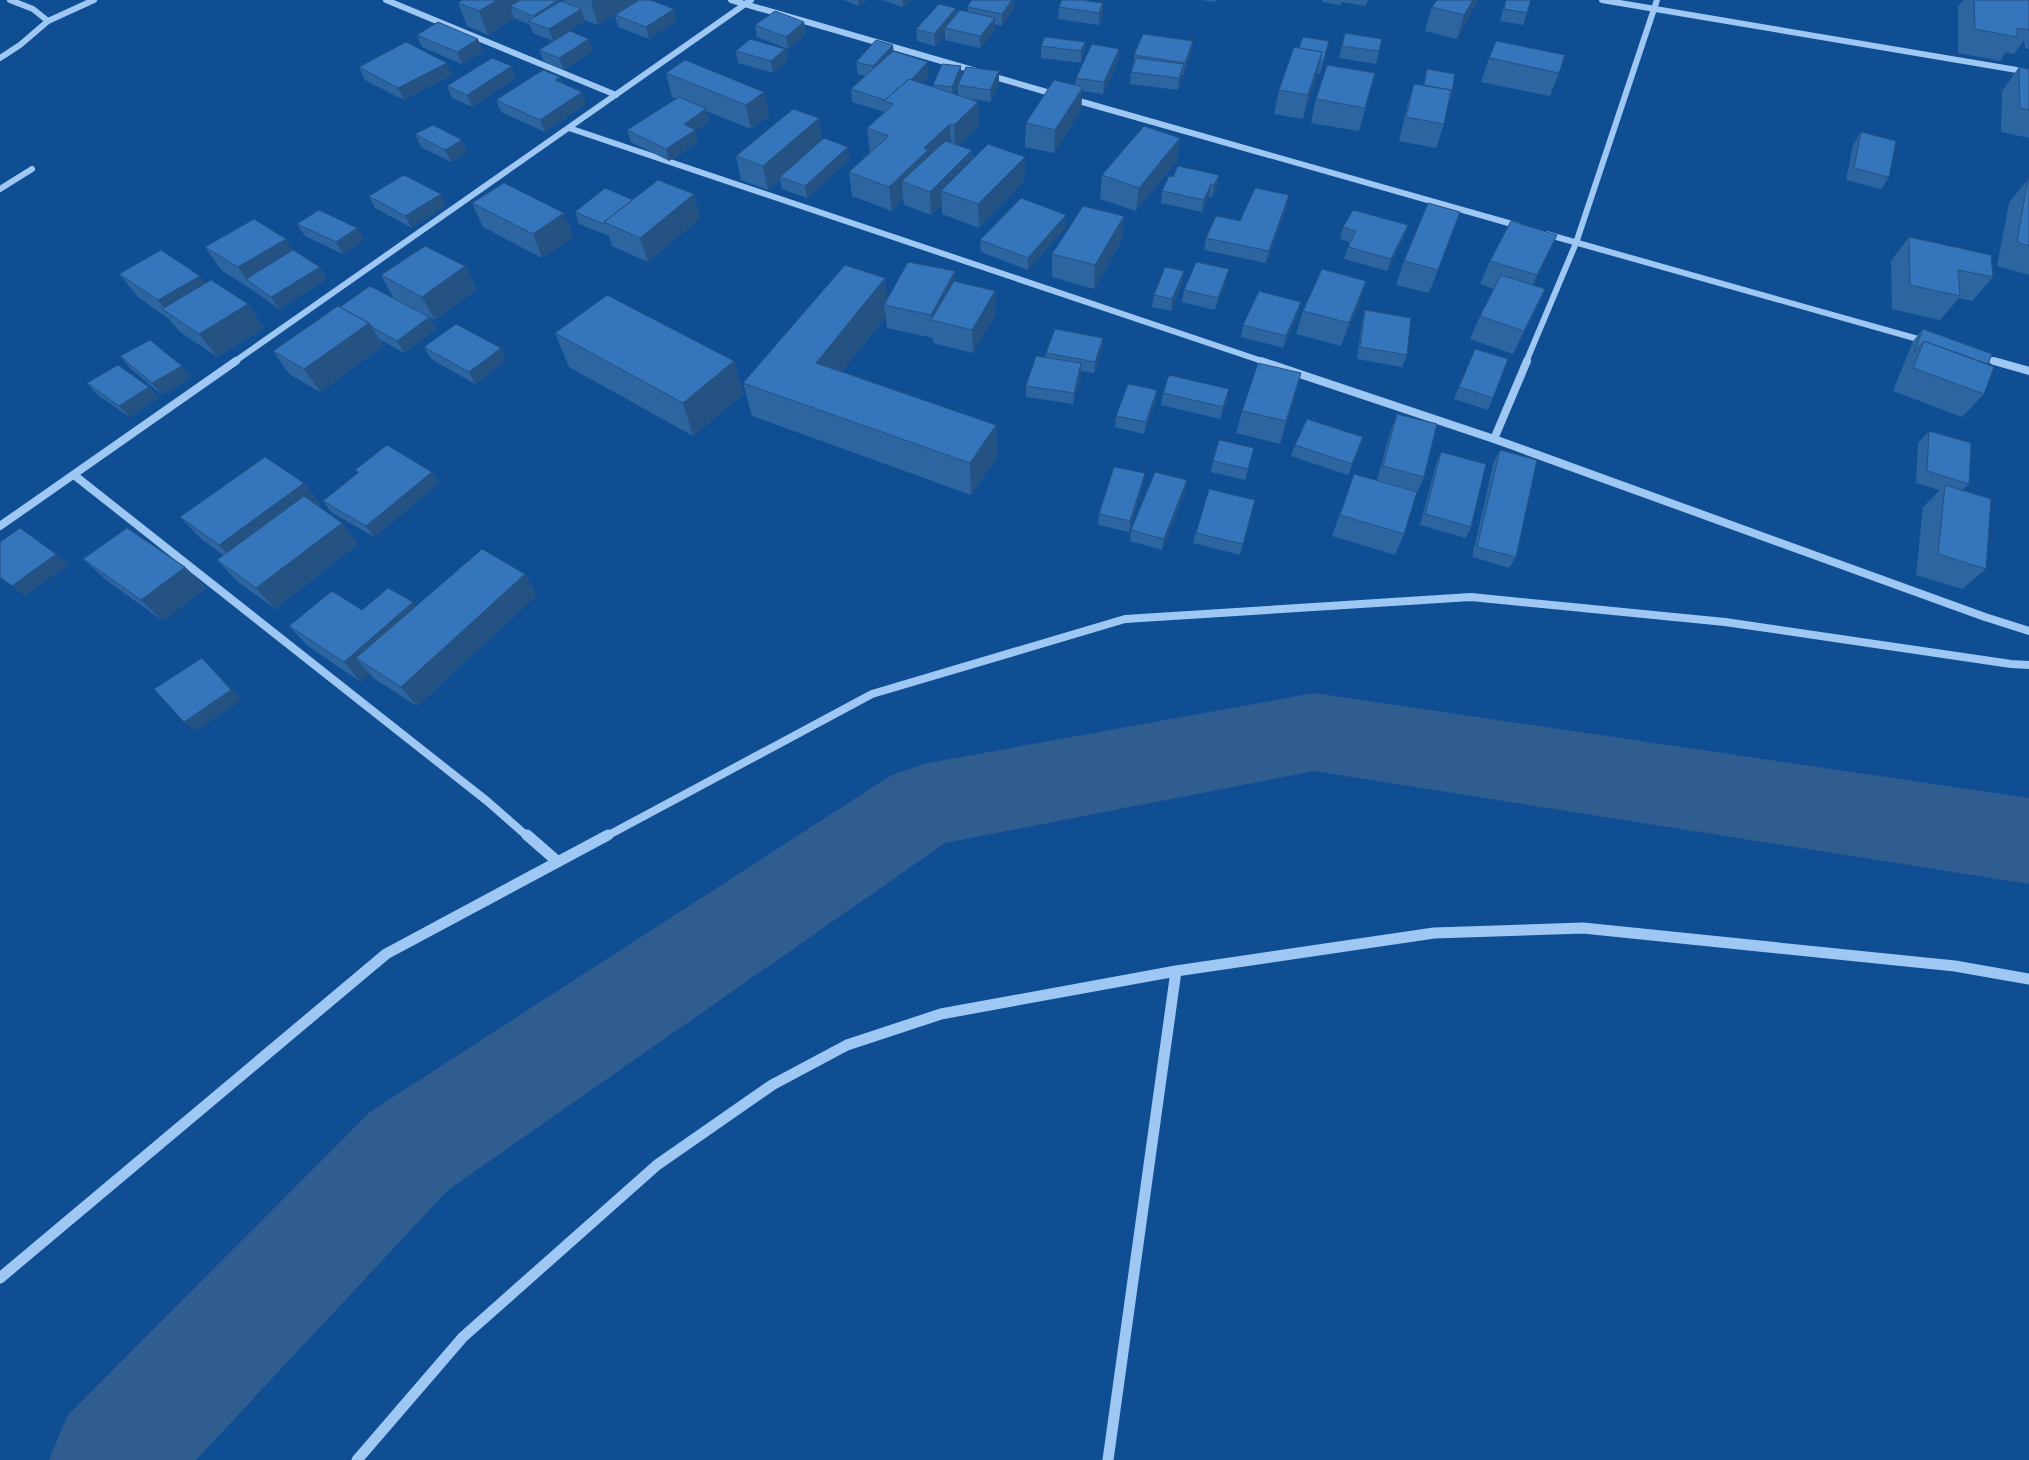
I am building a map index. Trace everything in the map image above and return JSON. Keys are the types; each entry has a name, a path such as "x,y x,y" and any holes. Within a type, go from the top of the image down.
{"street":[{"path":"10,0 33,9 48,21"},
{"path":"0,58 20,45 48,21 94,0"},
{"path":"386,0 616,95"},
{"path":"731,0 1528,229"},
{"path":"0,526 751,0"},
{"path":"1602,0 2029,72"},
{"path":"1494,439 1576,243 1657,0"},
{"path":"569,128 1494,439 1985,617 2029,631"},
{"path":"0,189 32,169"},
{"path":"1538,232 1935,344"},
{"path":"1972,355 2029,371"},
{"path":"74,475 487,800 558,862"},
{"path":"0,1278 386,954 872,694 1125,619 1471,596 1725,622 2011,664 2029,665"},
{"path":"357,1460 463,1337 657,1165 772,1085 847,1045 941,1014 1176,971 1434,933 1583,928 1955,966 2029,979"},
{"path":"1108,1460 1176,971"}],"building":[{"path":"462,0 497,0 479,11 458,3"},
{"path":"521,0 558,0 533,16 510,6"},
{"path":"639,0 650,0 674,9 646,27 615,15"},
{"path":"972,0 1012,0 1002,14 967,7"},
{"path":"1062,0 1087,0 1103,3 1099,13 1059,7"},
{"path":"1437,0 1473,0 1464,15 1432,7"},
{"path":"1506,0 1531,0 1527,13 1504,9"},
{"path":"1974,0 2029,0 2029,30 2017,28 2017,37 1975,29"},
{"path":"561,1 581,9 549,29 528,21"},
{"path":"939,4 956,8 934,34 916,29"},
{"path":"960,10 995,18 980,36 945,28"},
{"path":"775,11 804,22 786,37 755,25"},
{"path":"438,22 478,39 457,52 417,35"},
{"path":"570,31 589,39 559,58 539,50"},
{"path":"1345,33 1382,39 1379,51 1342,46"},
{"path":"1143,34 1193,41 1185,63 1134,55"},
{"path":"1045,37 1085,42 1081,51 1041,46"},
{"path":"1303,37 1329,41 1323,62 1320,61 1322,52 1299,48"},
{"path":"750,39 785,49 771,61 736,51"},
{"path":"876,40 893,45 873,66 856,62"},
{"path":"1496,41 1565,55 1559,73 1489,58"},
{"path":"406,42 447,63 398,88 359,67"},
{"path":"1092,44 1119,49 1104,82 1076,78"},
{"path":"1294,47 1322,52 1308,95 1279,90"},
{"path":"893,51 928,62 911,80 909,79 885,100 851,89"},
{"path":"492,58 512,66 467,95 447,86"},
{"path":"1136,58 1184,64 1179,78 1131,72"},
{"path":"685,60 764,92 746,105 666,73"},
{"path":"942,64 961,66 952,87 933,85"},
{"path":"1327,65 1375,73 1365,108 1316,99"},
{"path":"966,67 999,71 990,90 958,85"},
{"path":"2019,67 2029,69 2029,110 2020,108"},
{"path":"1427,69 1455,74 1451,97 1451,90 1424,85"},
{"path":"543,70 560,77 555,80 582,92 540,120 496,100"},
{"path":"909,79 978,102 954,125 950,124 924,148 928,150 889,187 849,172 889,136 867,128 894,104 884,101"},
{"path":"1054,80 1083,87 1055,130 1026,123"},
{"path":"1414,84 1451,90 1444,124 1406,117"},
{"path":"679,97 706,109 684,124 695,130 666,149 627,130"},
{"path":"793,109 819,118 763,166 736,156"},
{"path":"433,125 462,140 445,150 415,134"},
{"path":"1144,126 1180,138 1139,188 1102,175"},
{"path":"1861,132 1896,141 1889,177 1854,168"},
{"path":"824,138 848,147 805,186 780,177"},
{"path":"945,141 972,150 930,192 902,181"},
{"path":"988,144 1025,157 978,204 941,191"},
{"path":"1178,166 1219,175 1214,185 1211,184 1204,200 1162,191 1169,176 1173,177"},
{"path":"404,175 441,194 405,216 369,196"},
{"path":"2029,179 2029,246 2017,242"},
{"path":"658,180 694,194 640,238 604,222"},
{"path":"504,183 564,213 533,234 472,203"},
{"path":"605,188 633,200 604,222 604,224 575,212"},
{"path":"1255,188 1289,195 1269,251 1206,238 1216,216 1240,221"},
{"path":"1021,198 1066,215 1028,258 980,240"},
{"path":"1428,203 1460,212 1438,270 1404,261"},
{"path":"1083,206 1124,216 1095,265 1052,254"},
{"path":"319,210 357,228 336,242 297,224"},
{"path":"1353,210 1408,225 1391,259 1348,247 1356,231 1343,227"},
{"path":"254,219 286,239 238,267 205,247"},
{"path":"1511,221 1557,235 1537,275 1490,261"},
{"path":"1909,237 1991,255 1993,277 1958,270 1960,296 1910,285"},
{"path":"425,246 465,266 422,297 381,275"},
{"path":"161,250 200,276 158,300 119,274"},
{"path":"293,250 320,267 271,297 246,279"},
{"path":"908,262 955,271 931,315 884,305"},
{"path":"1196,262 1229,269 1218,298 1184,290"},
{"path":"845,265 885,278 816,363 996,425 970,463 743,383"},
{"path":"1165,267 1184,271 1172,299 1154,295"},
{"path":"1322,269 1366,281 1349,323 1303,311"},
{"path":"1501,275 1545,289 1524,331 1480,316"},
{"path":"211,280 248,304 199,334 162,309"},
{"path":"954,281 995,291 972,330 931,320"},
{"path":"370,286 429,317 397,341 340,307"},
{"path":"1259,291 1301,302 1286,336 1243,325"},
{"path":"607,295 734,361 683,403 555,333"},
{"path":"338,306 369,323 304,369 273,351"},
{"path":"1365,310 1411,318 1407,355 1360,347"},
{"path":"456,324 501,348 469,372 424,347"},
{"path":"1055,329 1103,338 1095,362 1046,353"},
{"path":"1923,329 1992,354 1988,364 1924,341 1914,353"},
{"path":"150,340 182,366 152,383 120,356"},
{"path":"1924,341 1994,367 1984,394 1913,368"},
{"path":"1475,349 1508,359 1493,398 1459,387"},
{"path":"1036,356 1081,363 1074,393 1026,386"},
{"path":"1258,363 1301,373 1286,421 1242,411"},
{"path":"118,365 149,387 119,406 87,383"},
{"path":"1169,375 1229,389 1223,407 1163,393"},
{"path":"1128,384 1157,390 1146,422 1116,416"},
{"path":"1397,414 1437,424 1424,477 1383,466"},
{"path":"1307,419 1363,437 1352,464 1295,445"},
{"path":"1929,431 1971,443 1969,484 1927,471"},
{"path":"1219,440 1254,448 1248,469 1213,461"},
{"path":"387,445 432,472 366,526 323,501 359,472 355,470"},
{"path":"1500,450 1537,460 1516,557 1477,547"},
{"path":"1441,452 1486,464 1471,527 1425,514"},
{"path":"265,457 304,483 219,545 180,517"},
{"path":"1114,467 1145,473 1130,521 1099,514"},
{"path":"1155,472 1187,480 1164,539 1131,530"},
{"path":"1354,474 1417,492 1404,534 1340,515"},
{"path":"1945,485 1991,499 1986,569 1938,554"},
{"path":"1209,489 1255,500 1243,544 1196,533"},
{"path":"304,496 342,523 256,588 217,560"},
{"path":"20,528 56,554 12,586 0,577 0,542"},
{"path":"127,528 185,567 141,600 83,559"},
{"path":"482,549 525,574 401,687 356,658"},
{"path":"388,588 413,602 344,662 289,626 332,591 362,610"},
{"path":"202,658 231,690 184,722 154,689"}],"waterway":[{"path":"111,1460 409,1151 923,806 1314,732 2029,841"}]}
